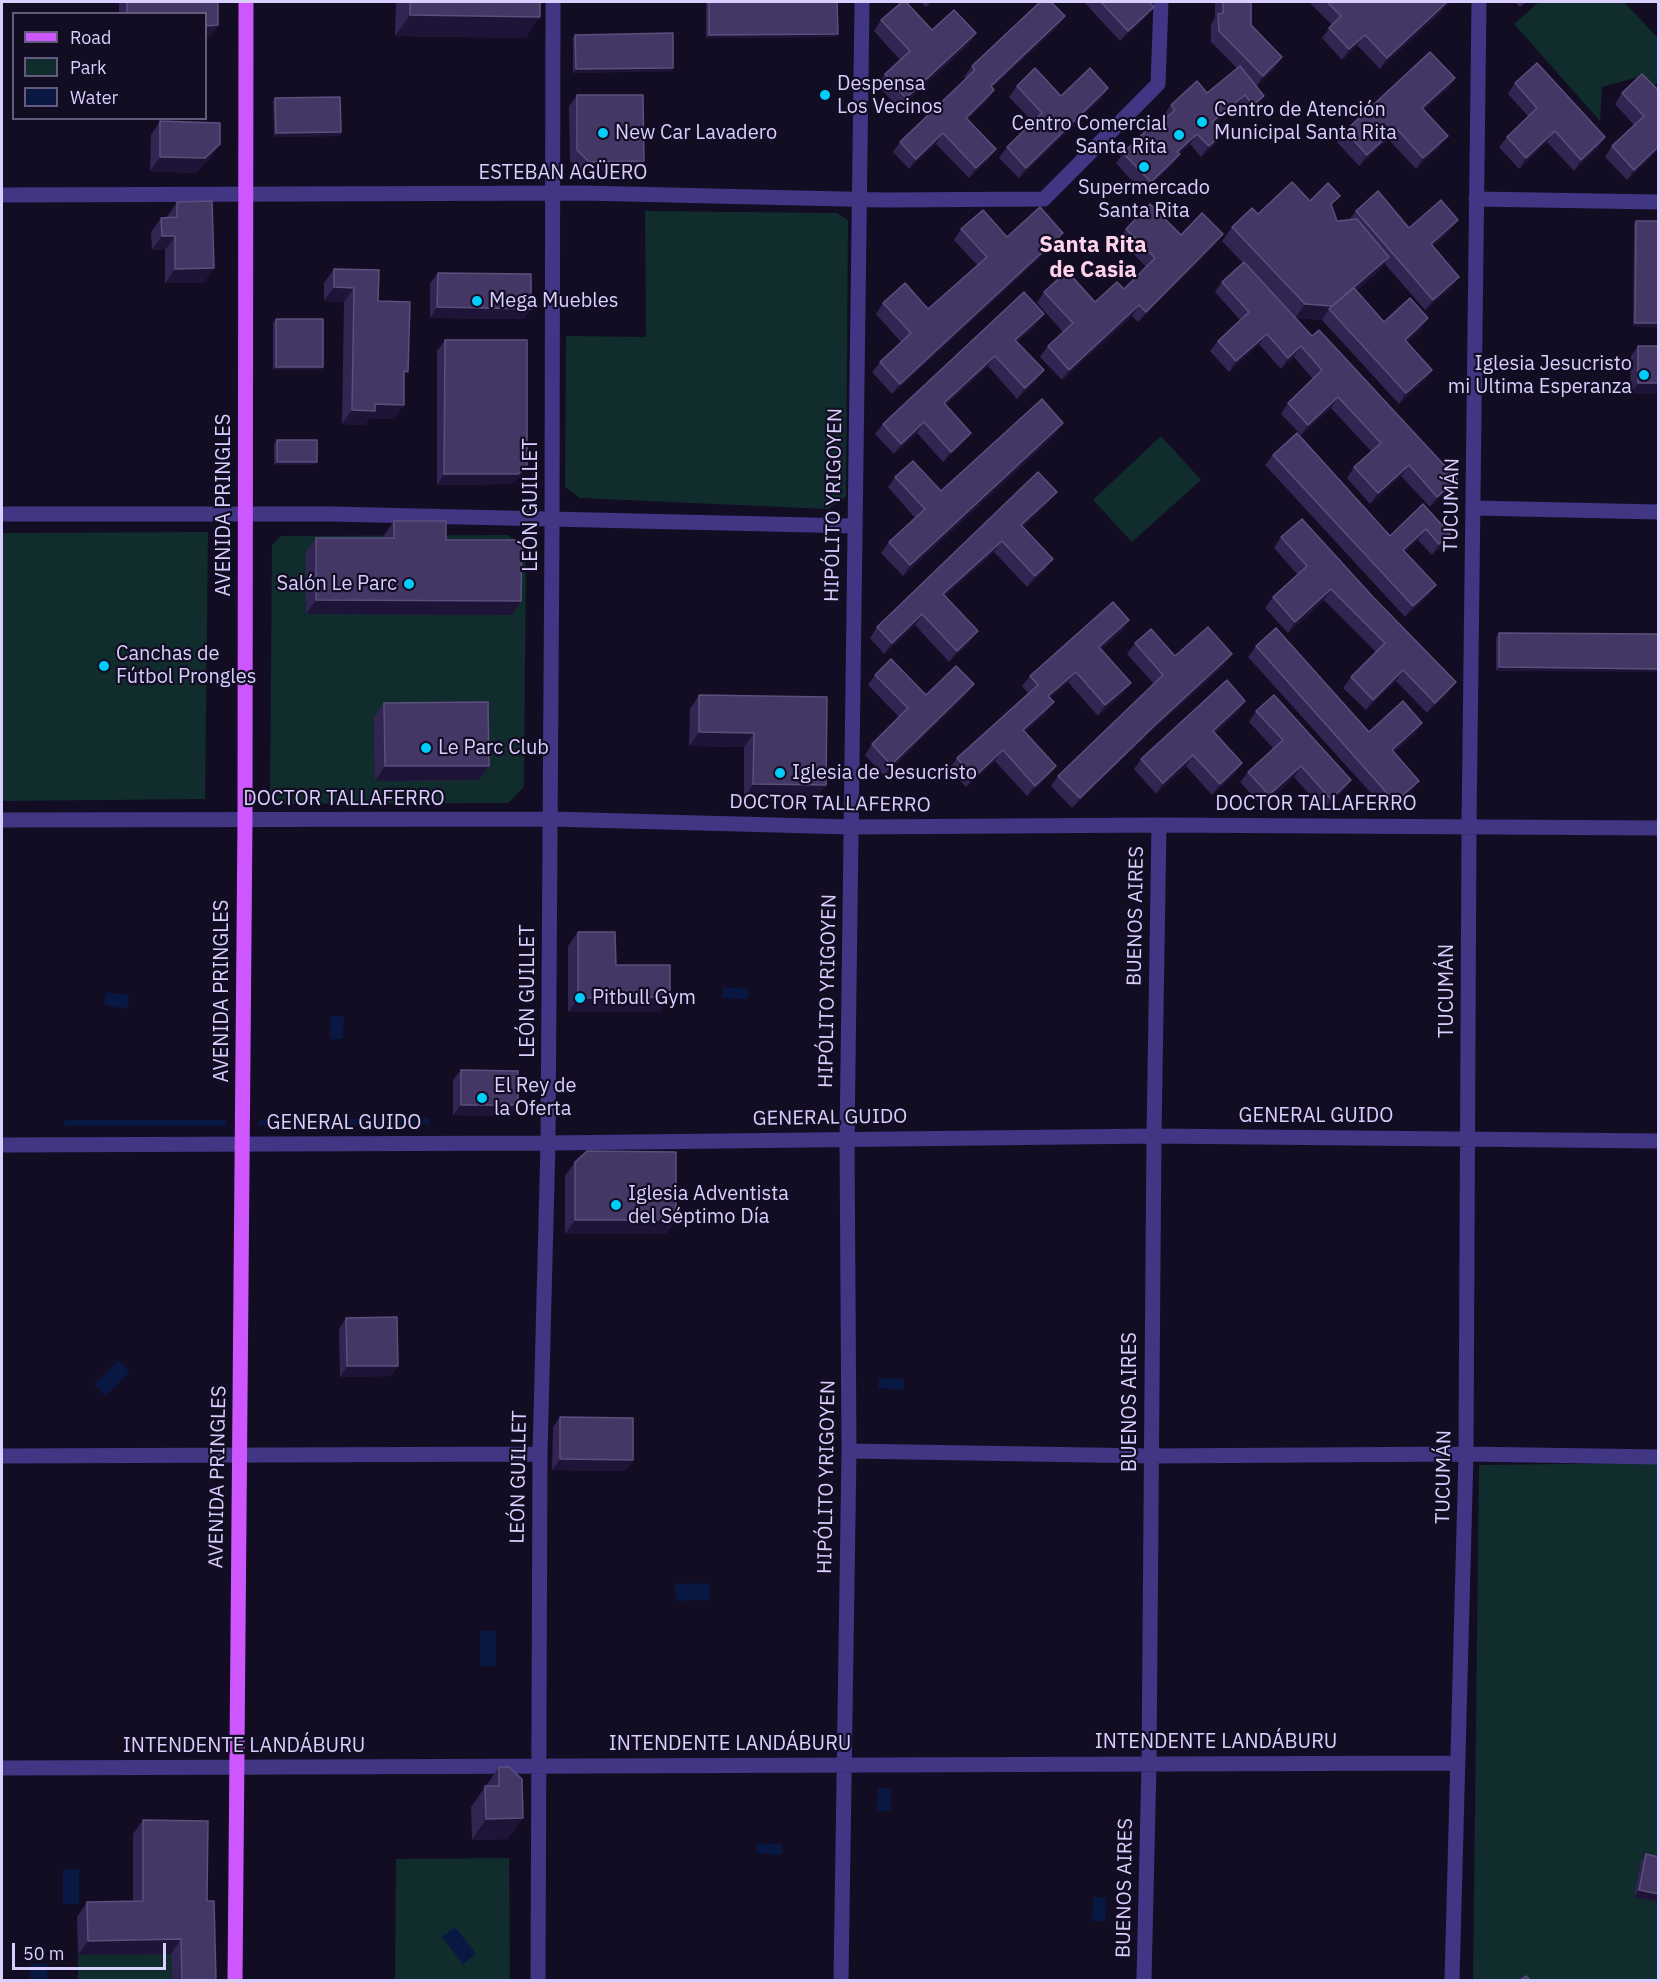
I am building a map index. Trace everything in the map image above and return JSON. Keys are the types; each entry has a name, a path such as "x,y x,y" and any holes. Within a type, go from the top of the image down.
{"main road":[{"name":"AVENIDA PRINGLES","path":"235,1980 244,820 246,2"}],"street":[{"name":"LEÓN GUILLET","path":"538,1980 540,1454 548,1143 553,2"},
{"name":"HIPÓLITO YRIGOYEN","path":"841,1980 849,1451 847,1139 862,2"},
{"name":"ESTEBAN AGÜERO","path":"2,195 552,194 860,199 1044,199 1158,84 1161,2"},
{"name":"TUCUMÁN","path":"1452,1980 1466,1454 1469,826 1479,2"},
{"path":"1476,199 1659,202"},
{"path":"1474,507 1659,512"},
{"path":"2,514 552,518 855,526"},
{"name":"DOCTOR TALLAFERRO","path":"2,820 550,819 851,827 1159,825 1659,828"},
{"name":"BUENOS AIRES","path":"1144,1980 1149,1764 1159,825"},
{"name":"GENERAL GUIDO","path":"2,1145 548,1143 1154,1136 1659,1141"},
{"path":"849,1451 1151,1456 1466,1454 1659,1457"},
{"path":"2,1456 540,1454"},
{"name":"INTENDENTE LANDÁBURU","path":"2,1768 1458,1762"}],"green space":[{"path":"1539,2 1625,3 1658,38 1658,82 1653,87 1642,76 1602,87 1600,121 1514,24"},
{"path":"645,211 837,213 848,220 846,497 828,509 580,498 565,487 566,336 646,337"},
{"path":"1161,436 1201,480 1132,542 1093,500"},
{"name":"Canchas de Fútbol Prongles","path":"208,532 205,799 2,801 2,533"},
{"path":"508,535 526,549 524,787 508,803 282,804 270,793 272,545 281,536"},
{"path":"1658,1463 1658,1980 1473,1980 1479,1465"},
{"path":"509,1858 510,1980 395,1980 396,1859"},
{"path":"171,1954 172,1980 78,1980 78,1955"}],"water":[{"path":"723,987 749,989 748,999 722,998"},
{"path":"106,992 129,995 127,1009 104,1005"},
{"path":"330,1016 344,1016 343,1039 330,1039"},
{"path":"119,1360 130,1371 106,1396 94,1385"},
{"path":"879,1378 904,1379 904,1390 878,1388"},
{"path":"710,1583 710,1600 676,1601 675,1584"},
{"path":"480,1631 496,1631 496,1666 480,1666"},
{"path":"878,1788 891,1788 891,1811 877,1811"},
{"path":"757,1843 782,1844 782,1855 756,1853"},
{"path":"63,1869 79,1869 79,1904 63,1904"},
{"path":"1093,1897 1106,1898 1105,1921 1092,1921"},
{"path":"455,1927 476,1954 463,1964 442,1937"},
{"path":"30,1964 47,1964 47,1980 30,1980"}],"building":[{"path":"127,2 218,2 218,25 207,26 207,12 127,12"},
{"path":"410,2 540,2 540,17 410,15"},
{"path":"709,2 837,2 838,34 709,35"},
{"path":"902,2 906,2 932,30 954,10 976,33 906,98 885,74 910,51 881,20"},
{"path":"1040,2 1051,2 1065,16 991,86 994,90 966,118 996,149 976,168 943,133 916,159 900,142 975,70 972,66"},
{"path":"1101,2 1149,2 1154,7 1128,31"},
{"path":"1223,2 1251,2 1251,25 1282,57 1263,76 1219,31 1218,14 1223,13"},
{"path":"1327,2 1447,2 1387,58 1365,35 1349,49 1329,28 1341,16"},
{"path":"673,33 673,68 576,69 575,35"},
{"path":"1430,52 1455,78 1422,108 1448,136 1423,158 1396,128 1367,155 1345,131"},
{"path":"1537,63 1605,137 1581,160 1555,131 1526,158 1507,137 1537,108 1515,83"},
{"name":"Centro Comercial Santa Rita","path":"1240,66 1264,96 1253,105 1245,95 1212,122 1222,133 1209,146 1197,134 1177,152 1180,154 1151,182 1123,153 1151,126 1154,129 1175,110 1171,105 1197,81 1207,93"},
{"path":"1035,68 1061,96 1090,68 1108,88 1026,168 1007,147 1042,113 1017,86"},
{"path":"1642,74 1659,91 1659,146 1634,170 1612,146 1644,116 1622,93"},
{"name":"New Car Lavadero","path":"577,95 643,95 644,161 589,162 577,150"},
{"path":"340,97 341,132 276,133 275,98"},
{"path":"160,121 220,123 220,144 205,158 160,157"},
{"path":"1292,182 1310,201 1328,183 1340,196 1331,204 1337,221 1357,219 1389,257 1332,306 1305,304 1232,227 1252,208 1258,214"},
{"path":"1378,191 1409,228 1441,200 1458,220 1431,244 1459,277 1433,300 1356,211"},
{"path":"212,201 214,268 175,269 175,236 162,236 161,218 177,217 177,202"},
{"path":"1150,204 1181,235 1202,213 1223,234 1146,312 1139,305 1069,370 1048,346 1073,323 1044,292 1067,271 1095,302 1117,282 1124,289 1155,258 1126,229"},
{"path":"1040,207 1063,233 900,384 880,362 911,333 883,303 905,283 928,309 987,257 961,229 983,210 1007,237"},
{"path":"1636,221 1659,221 1659,323 1635,323"},
{"path":"1244,262 1312,336 1319,330 1457,479 1437,497 1409,465 1378,493 1354,467 1381,443 1338,397 1308,425 1288,403 1322,370 1301,346 1288,358 1267,334 1236,361 1218,341 1249,312 1222,282"},
{"path":"334,269 379,270 378,301 410,302 408,372 404,371 404,405 375,404 375,411 352,410 354,288 334,287"},
{"name":"Mega Muebles","path":"438,273 531,274 531,309 437,307"},
{"path":"1354,288 1384,322 1410,298 1428,318 1405,340 1432,370 1406,393 1329,309"},
{"path":"1024,292 1044,314 1015,340 1044,370 1025,388 995,356 944,403 971,433 951,452 924,422 901,444 883,424"},
{"path":"276,319 323,319 323,367 276,367"},
{"path":"445,340 527,340 527,466 518,474 444,474"},
{"path":"1638,346 1659,346 1659,383 1638,383"},
{"path":"1042,399 1063,423 910,565 889,542 925,509 895,477 913,461 941,491"},
{"path":"1297,433 1390,536 1423,504 1450,534 1439,544 1426,529 1403,550 1436,585 1413,606 1273,455"},
{"path":"277,440 317,440 317,462 277,462"},
{"path":"1038,472 1057,492 1021,525 1053,559 1035,576 1002,541 943,594 978,631 957,651 922,614 892,643 877,627"},
{"path":"1302,519 1373,597 1456,682 1435,703 1403,670 1373,700 1351,677 1385,643 1331,589 1295,622 1273,597 1307,566 1281,537"},
{"name":"Salón Le Parc","path":"394,521 446,521 446,540 522,540 521,601 316,600 316,538 394,538"},
{"path":"1113,602 1129,620 1099,647 1131,683 1105,705 1076,672 1048,696 1054,702 1023,730 1056,766 1035,786 1003,750 974,777 957,758 1038,685 1030,676"},
{"path":"1208,627 1232,654 1080,798 1058,776 1163,675 1135,643 1151,629 1175,656"},
{"path":"1276,628 1369,732 1403,701 1422,723 1392,750 1419,781 1395,802 1256,646"},
{"path":"1499,633 1659,634 1659,669 1499,667"},
{"path":"891,659 926,695 956,666 974,684 891,765 872,744 908,708 875,675"},
{"path":"1227,680 1245,701 1213,731 1242,763 1220,784 1193,755 1163,783 1141,759"},
{"name":"Iglesia de Jesucristo","path":"699,695 827,697 826,785 753,784 754,733 699,732"},
{"path":"1274,695 1351,780 1331,799 1301,766 1269,795 1248,772 1283,740 1256,711"},
{"name":"Le Parc Club","path":"488,702 489,766 385,766 384,703"},
{"path":"578,932 615,932 616,965 670,965 670,997 578,998"},
{"name":"El Rey de la Oferta","path":"461,1070 518,1071 518,1105 461,1105"},
{"name":"Iglesia Adventista del Séptimo Día","path":"587,1151 676,1152 676,1220 575,1220 575,1162"},
{"path":"397,1317 398,1366 347,1366 346,1318"},
{"path":"560,1417 633,1418 633,1460 560,1459"},
{"path":"499,1767 509,1767 522,1779 523,1818 486,1819 485,1786 499,1786"},
{"path":"143,1820 208,1821 207,1901 214,1901 216,1980 182,1980 181,1939 88,1941 87,1902 143,1901"},
{"path":"1646,1854 1659,1857 1659,1894 1639,1890"}],"waterway":[{"path":"261,1123 427,1121"},
{"path":"67,1123 224,1123"}],"place":[{"name":"Despensa Los Vecinos","path":"825,95"},
{"name":"Centro de Atención Municipal Santa Rita","path":"1202,122"},
{"name":"New Car Lavadero","path":"603,133"},
{"name":"Centro Comercial Santa Rita","path":"1179,135"},
{"name":"Supermercado Santa Rita","path":"1144,167"},
{"name":"Mega Muebles","path":"477,301"},
{"name":"Iglesia Jesucristo mi Ultima Esperanza","path":"1644,375"},
{"name":"Salón Le Parc","path":"409,584"},
{"name":"Canchas de Fútbol Prongles","path":"104,666"},
{"name":"Le Parc Club","path":"426,748"},
{"name":"Iglesia de Jesucristo","path":"780,773"},
{"name":"Pitbull Gym","path":"580,998"},
{"name":"El Rey de la Oferta","path":"482,1098"},
{"name":"Iglesia Adventista del Séptimo Día","path":"616,1205"}],"district":[{"name":"Santa Rita de Casia","path":"1093,258"}]}
